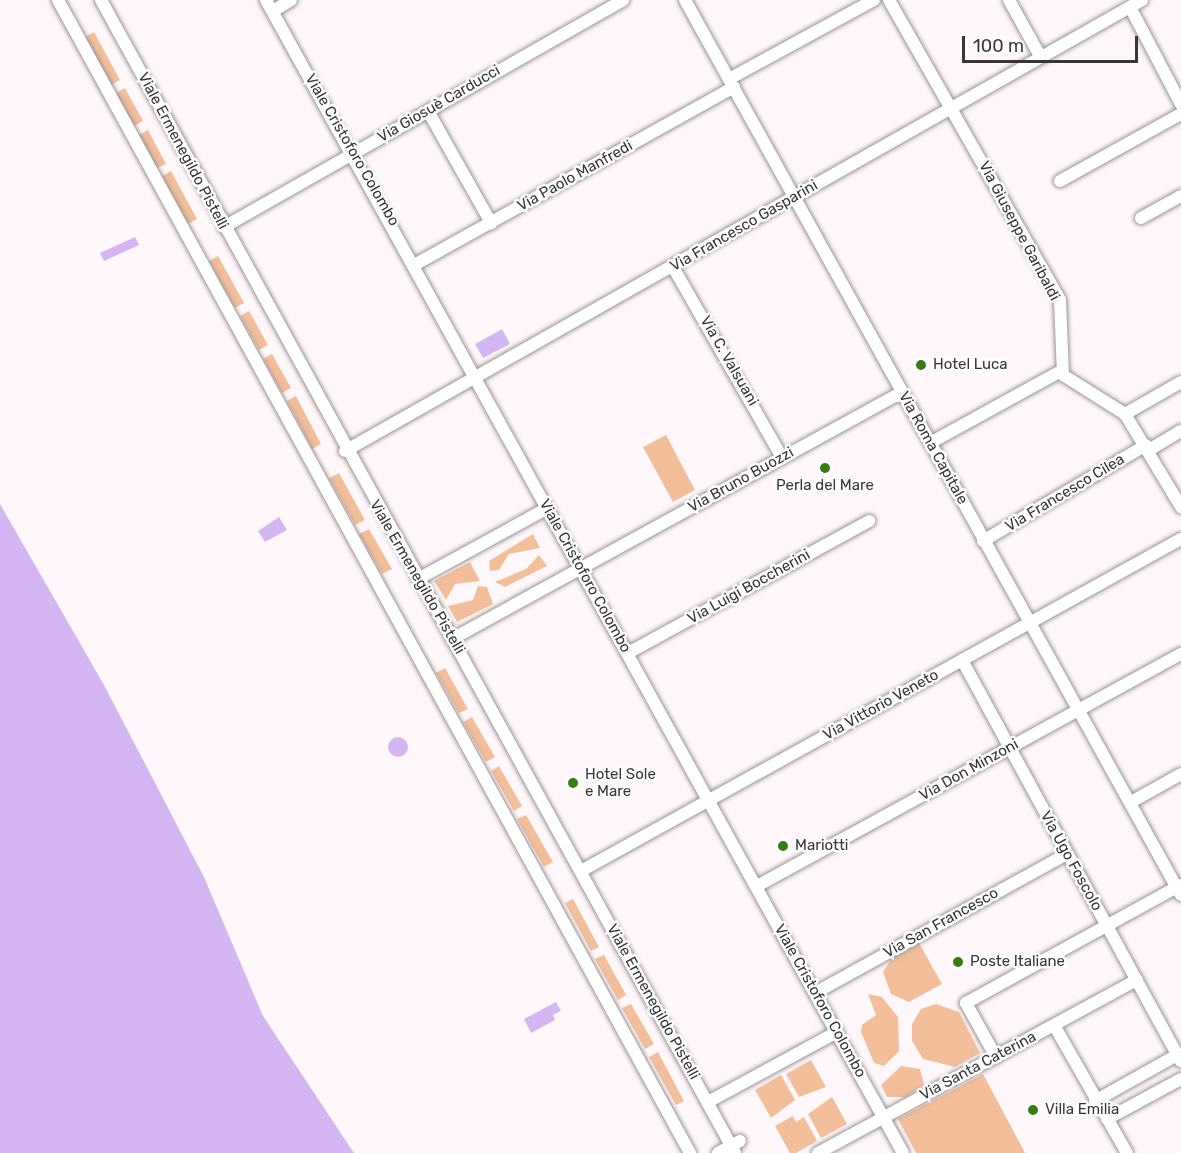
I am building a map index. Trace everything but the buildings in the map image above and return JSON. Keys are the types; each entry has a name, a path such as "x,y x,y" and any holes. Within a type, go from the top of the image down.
{"street":[{"path":"58,0 690,1153"},
{"path":"269,5 291,0"},
{"name":"Via Giosuè Carducci","path":"224,227 622,0"},
{"name":"Via Roma Capitale","path":"685,0 983,541 1180,889"},
{"name":"Via Paolo Manfredi","path":"416,264 491,223 874,0"},
{"name":"Via Giuseppe Garibaldi","path":"889,0 1060,300 1061,371"},
{"path":"1009,0 1040,56"},
{"name":"Via Francesco Gasparini","path":"345,450 673,267 951,106 1142,0"},
{"name":"Viale Ermenegildo Pistelli","path":"103,1 345,450 735,1147"},
{"name":"Viale Cristoforo Colombo","path":"269,5 416,264 546,508 710,799 903,1153"},
{"path":"1130,7 1181,104"},
{"path":"428,111 491,223"},
{"path":"1060,181 1181,114"},
{"path":"1141,218 1181,196"},
{"name":"Via C. Valsuani","path":"673,267 782,457"},
{"path":"930,442 1061,371 1125,414 1148,447 1181,507"},
{"path":"1125,414 1181,382"},
{"name":"Via Bruno Buozzi","path":"452,639 902,392"},
{"name":"Via Francesco Cilea","path":"983,541 1148,447 1181,431"},
{"path":"418,579 546,508"},
{"name":"Via Luigi Boccherini","path":"628,653 869,521"},
{"name":"Via Vittorio Veneto","path":"581,871 1181,539"},
{"name":"Via Don Minzoni","path":"757,886 1181,654"},
{"name":"Via Ugo Foscolo","path":"962,660 1179,1058"},
{"path":"1131,802 1181,774"},
{"name":"Via San Francesco","path":"815,993 1067,854"},
{"path":"996,1057 966,1003 1180,889"},
{"name":"Via Santa Caterina","path":"818,1153 1137,980"},
{"path":"1054,1025 1095,1101 1127,1153"},
{"path":"708,1102 837,1032"},
{"path":"1095,1101 1179,1058"},
{"path":"1107,1119 1181,1079"},
{"path":"718,1153 735,1147"}],"shaded area":[{"path":"94,32 120,80 111,85 85,37"},
{"path":"125,88 143,121 134,126 116,93"},
{"path":"148,130 166,164 157,168 139,135"},
{"path":"171,171 197,219 188,224 162,176"},
{"path":"135,237 139,245 104,261 100,253"},
{"path":"218,256 244,303 235,308 209,261"},
{"path":"249,311 268,345 259,350 240,316"},
{"path":"502,329 510,344 483,358 475,344"},
{"path":"272,354 291,388 282,393 263,359"},
{"path":"296,396 321,444 312,449 287,401"},
{"path":"666,435 695,490 673,502 643,447"},
{"path":"339,473 365,520 355,525 329,478"},
{"path":"0,504 104,685 204,877 263,1016 354,1153 0,1153"},
{"path":"279,517 287,530 265,542 258,531"},
{"path":"369,529 392,569 382,574 359,534"},
{"path":"533,534 540,548 509,554 499,570 490,571 489,561"},
{"path":"539,555 547,566 505,587 495,582 526,569"},
{"path":"470,562 480,581 455,584 446,600 434,581"},
{"path":"478,586 487,587 493,604 457,622 448,606 473,600"},
{"path":"445,668 468,709 459,713 436,673"},
{"path":"472,717 495,757 486,762 463,722"},
{"path":"398,737 405,740 408,747 405,754 398,757 391,754 388,747 391,740"},
{"path":"499,766 522,806 514,811 491,771"},
{"path":"526,815 553,862 544,867 517,819"},
{"path":"573,899 599,947 591,951 565,903"},
{"path":"919,943 942,984 909,1002 891,994 883,972 892,958"},
{"path":"604,955 626,995 618,1000 595,959"},
{"path":"868,994 882,997 898,1017 899,1051 884,1066 874,1063 861,1032 862,1025 876,1015"},
{"path":"556,1002 561,1011 553,1015 555,1020 531,1033 524,1019"},
{"path":"631,1004 654,1044 645,1049 622,1008"},
{"path":"936,1004 959,1012 980,1053 955,1067 923,1059 912,1041 912,1024 921,1009"},
{"path":"658,1052 684,1101 676,1105 649,1057"},
{"path":"811,1060 826,1087 799,1097 786,1074"},
{"path":"901,1066 920,1069 924,1085 906,1097 887,1097 881,1085"},
{"path":"983,1074 1025,1153 916,1153 898,1119"},
{"path":"781,1075 795,1100 771,1118 755,1090"},
{"path":"832,1097 847,1124 821,1138 808,1114"},
{"path":"793,1116 796,1122 804,1117 817,1141 796,1153 790,1153 775,1126"}],"place":[{"name":"Hotel Luca","path":"921,365"},
{"name":"Perla del Mare","path":"825,468"},
{"name":"Hotel Sole e Mare","path":"573,783"},
{"name":"Mariotti","path":"783,846"},
{"name":"Poste Italiane","path":"958,962"},
{"name":"Villa Emilia","path":"1033,1110"}]}
